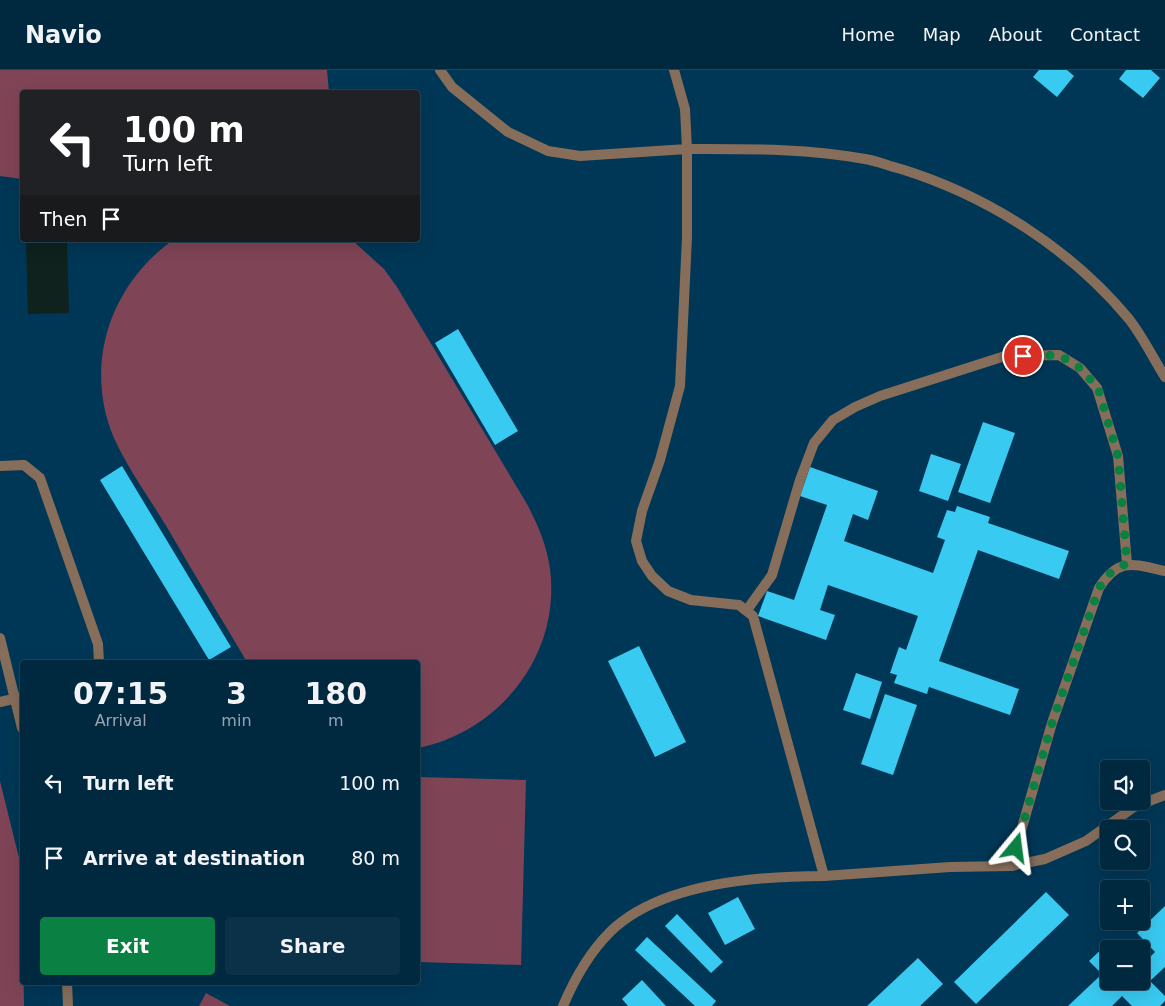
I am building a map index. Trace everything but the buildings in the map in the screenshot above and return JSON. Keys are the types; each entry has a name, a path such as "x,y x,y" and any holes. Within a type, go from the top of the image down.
{"street":[{"path":"440,70 452,87 508,132 548,151 580,156 687,149 761,149 866,159 918,174 973,197 1026,227 1083,271 1129,320 1165,377"},
{"path":"674,70 686,109 687,149 687,237 680,386 660,460 642,511 636,541 642,561 652,576 668,591 691,600 739,606 748,610 753,616 824,876"},
{"path":"748,610 772,575 800,480 814,443 833,420 855,407 880,396 1005,356 1059,355 1080,368 1098,388 1118,456 1127,564"},
{"path":"0,466 24,464 40,478 98,644 99,660"},
{"path":"1011,866 1052,723 1099,588 1108,574 1117,566 1127,564 1165,571"},
{"path":"0,638 19,698 0,702"},
{"path":"563,1006 593,953 610,932 632,915 651,905 722,882 781,876 824,876 940,868 1011,866 1045,860 1086,841 1134,807 1165,795"},
{"path":"66,985 68,1006"}],"shaded area":[{"path":"0,70 327,70 329,90 20,90 20,179 0,176"},
{"path":"26,242 67,242 69,313 28,314"},
{"path":"171,242 354,242 384,269 397,287 527,504 542,536 549,560 551,601 546,631 535,659 519,684 499,707 475,725 448,739 420,747 420,660 246,660 126,461 114,438 105,410 101,383 102,355 108,328 118,303 133,280 151,258"},
{"path":"420,777 526,780 521,965 420,962"},
{"path":"0,781 20,862 20,985 24,985 24,1006 0,1006"},
{"path":"206,993 230,1006 199,1006"}],"route":[{"path":"1016,848 1052,723 1099,588 1108,574 1117,566 1127,564 1118,456 1098,388 1080,368 1059,355 1023,356"}]}
